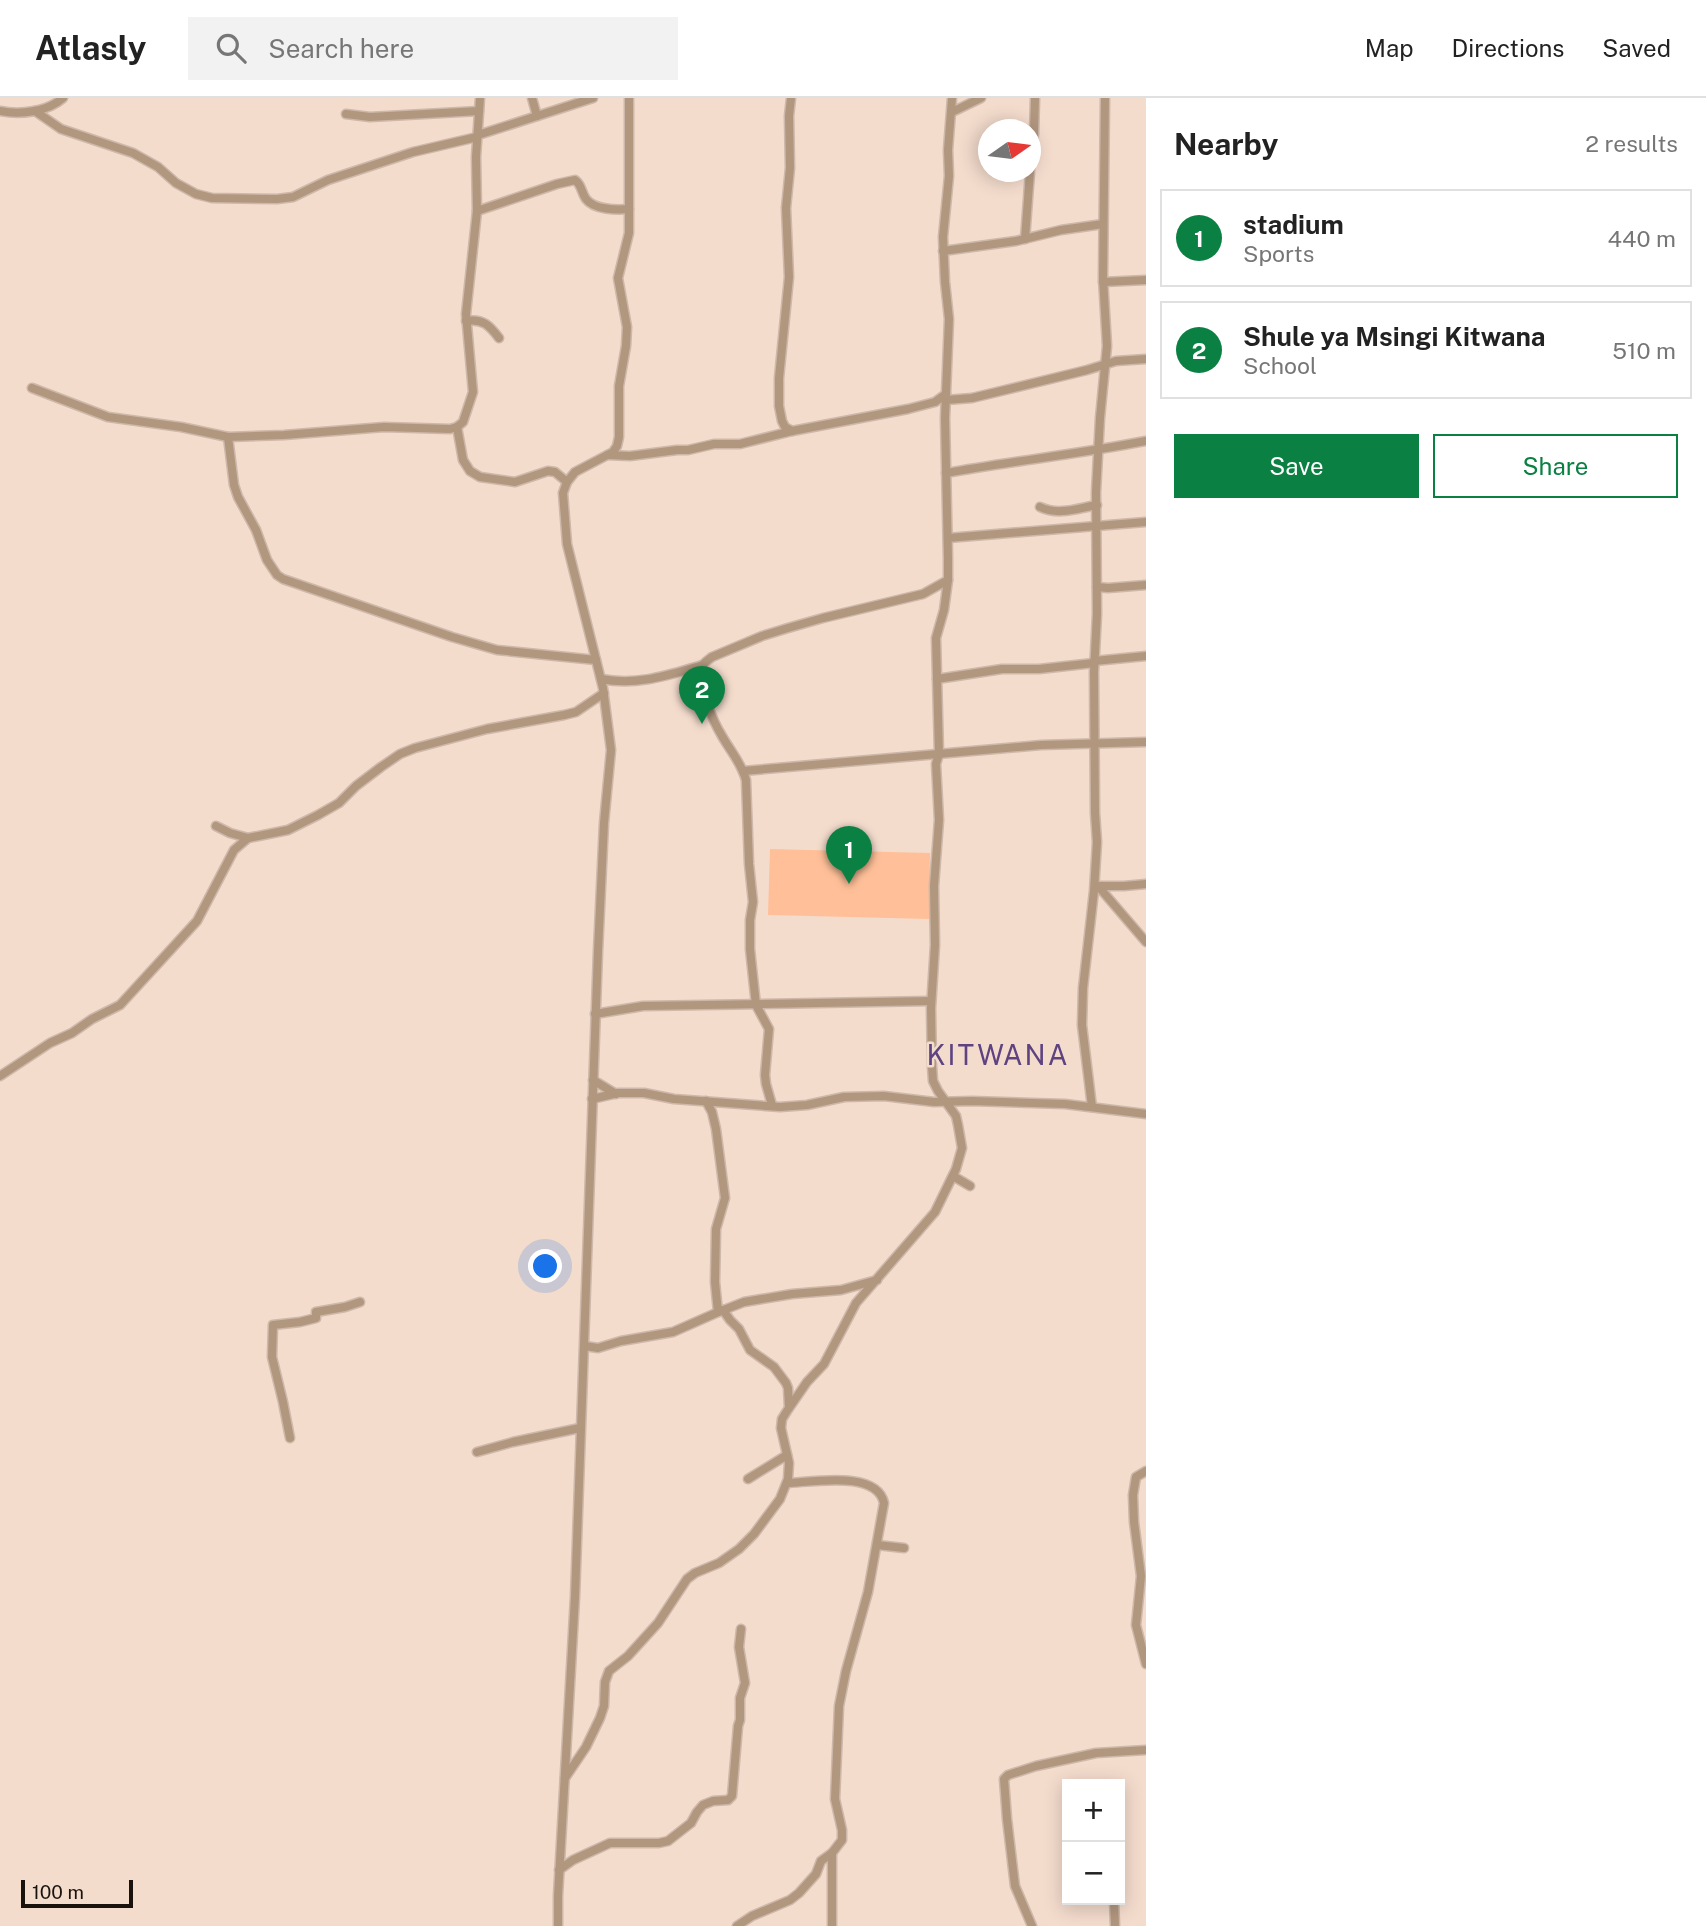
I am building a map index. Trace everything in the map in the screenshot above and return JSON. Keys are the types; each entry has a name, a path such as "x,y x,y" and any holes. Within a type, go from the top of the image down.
{"street":[{"path":"0,111 35,111 49,108 63,98"},
{"path":"32,387 108,417 228,437 384,427 457,427 467,415 473,392 466,321 477,211 480,98"},
{"path":"532,98 537,116"},
{"path":"35,111 61,129 132,153 158,167 176,183 196,194 212,198 277,199 293,197 328,180 413,152 477,136 593,98"},
{"path":"608,456 615,449 619,437 619,386 626,346 626,327 618,278 629,233 629,98"},
{"path":"791,98 790,176 786,208 789,277 779,378 779,406 785,427 792,431"},
{"path":"565,1778 586,1747 600,1718 608,1671 628,1656 658,1623 687,1579 719,1563 739,1549 780,1499 787,1483 789,1464 781,1428 782,1419 807,1382 824,1364 856,1303 935,1212 959,1160 961,1138 956,1116 933,1081 931,1048 934,886 939,820 936,638 944,610 948,580 946,397 949,319 943,251 952,98"},
{"path":"952,112 982,98"},
{"path":"1034,119 1035,98"},
{"path":"1092,1107 1082,1025 1083,988 1096,886 1094,662 1098,450 1107,364 1103,282 1105,98"},
{"path":"346,114 370,117 479,111"},
{"path":"477,211 575,180 580,184 586,200 593,204 629,209"},
{"path":"1025,239 1029,182"},
{"path":"943,251 1103,224"},
{"path":"1103,282 1146,279"},
{"path":"466,321 485,323 499,338"},
{"path":"558,1926 575,1597 595,1014 604,823 611,750 604,693 567,544 563,493 567,482 575,472 586,465 608,456 697,449 714,444 740,444 928,404 946,397 982,396 1107,364 1146,359"},
{"path":"928,404 938,406 946,412"},
{"path":"457,427 463,460 470,471 480,477 515,482 548,471 555,472 567,482"},
{"path":"228,437 238,497 276,575 452,637 497,650 596,660"},
{"path":"946,473 1146,441"},
{"path":"1040,507 1069,511 1097,505"},
{"path":"948,538 1146,522"},
{"path":"601,679 641,681 678,674 703,665 712,657 762,636 923,594 948,580"},
{"path":"1097,587 1146,585"},
{"path":"937,679 1002,669 1047,668 1146,656"},
{"path":"703,665 700,677 709,707 746,780 753,902 750,949 756,1005 769,1029 765,1075 772,1105"},
{"path":"216,826 248,838 288,830 339,803 356,786 400,754 487,729 576,712 604,693"},
{"path":"743,771 1041,744 1146,742"},
{"path":"0,1076 50,1043 120,1004 197,921 234,850 248,838"},
{"path":"1096,886 1146,884"},
{"path":"1096,886 1146,942"},
{"path":"595,1014 643,1006 931,1002"},
{"path":"593,1080 616,1094"},
{"path":"592,1099 616,1094 645,1093 674,1099 795,1106 856,1096 884,1096 918,1101 1065,1104 1146,1114"},
{"path":"706,1101 716,1129 725,1198 716,1229 715,1282 720,1311 739,1329 750,1350 774,1367 786,1383 789,1408"},
{"path":"953,1176 970,1186"},
{"path":"584,1346 598,1348 673,1332 744,1302 767,1297 830,1292 877,1280"},
{"path":"289,1437 272,1357 273,1325 316,1318 316,1312 360,1302"},
{"path":"477,1452 580,1428"},
{"path":"748,1479 787,1455"},
{"path":"1146,1471 1136,1477 1133,1495 1134,1527 1141,1576 1136,1625 1146,1664"},
{"path":"737,1926 799,1894 816,1874 821,1861 841,1844 843,1836 835,1799 839,1706 868,1592 884,1503 879,1490 871,1485 836,1479 787,1483"},
{"path":"877,1545 904,1548"},
{"path":"559,1870 573,1860 610,1843 668,1841 691,1822 703,1805 728,1800 732,1796 740,1698 745,1684 739,1647 741,1629"},
{"path":"1031,1926 1015,1886 1004,1779 1008,1775 1036,1766 1096,1753 1146,1750"},
{"path":"832,1853 832,1926"},
{"path":"1114,1905 1115,1926"}],"shaded area":[{"path":"770,849 930,853 929,919 768,915"}],"place":[{"name":"Shule ya Msingi Kitwana","path":"702,724"},
{"name":"stadium","path":"849,884"}],"district":[{"name":"KITWANA","path":"998,1054"}]}
